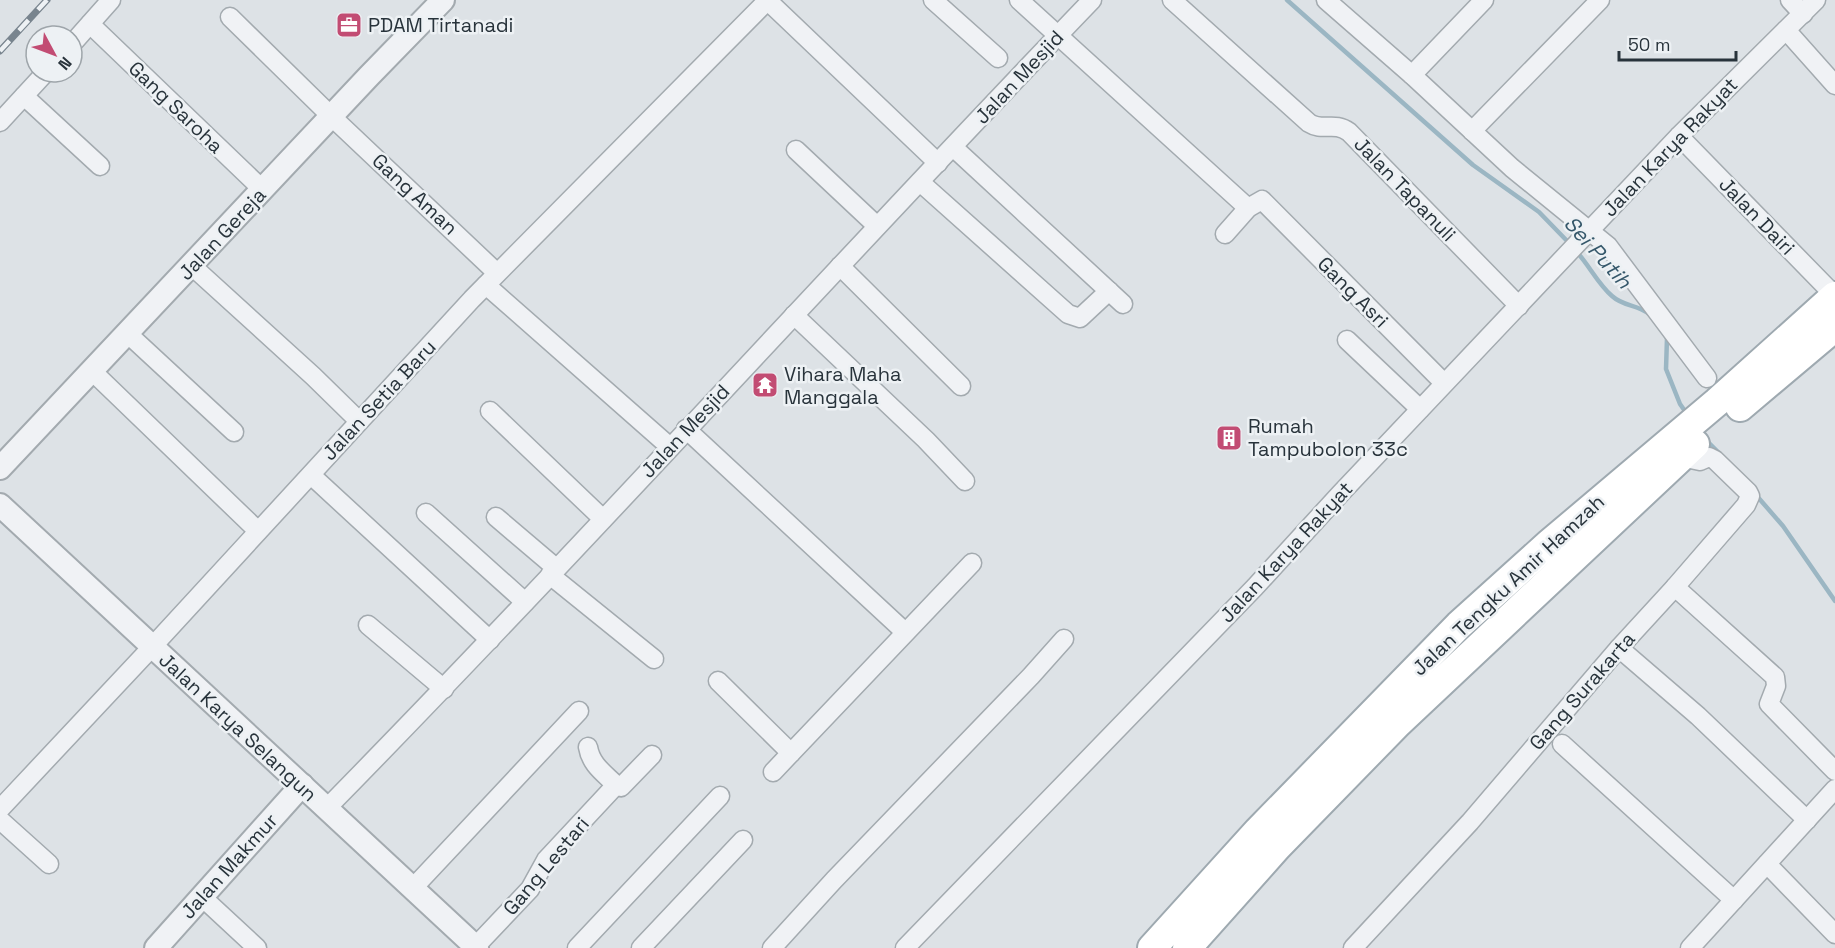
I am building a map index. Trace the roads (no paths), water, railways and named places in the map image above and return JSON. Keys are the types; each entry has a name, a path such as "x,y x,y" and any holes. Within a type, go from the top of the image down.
{"main road":[{"name":"Jalan Tengku Amir Hamzah","path":"1152,948 1268,839 1460,625 1550,543 1691,452 1718,399 1835,296"},
{"name":"Jalan Tengku Amir Hamzah","path":"1718,399 1835,327"},
{"name":"Jalan Tengku Amir Hamzah","path":"1187,948 1268,839"}],"street":[{"path":"84,31 111,0"},
{"name":"Jalan Gereja","path":"0,468 443,0"},
{"path":"768,0 938,163"},
{"name":"Jalan Setia Baru","path":"0,809 491,279 768,0"},
{"path":"933,0 998,58"},
{"name":"Gang Asri","path":"1019,0 1255,204 1444,383"},
{"name":"Jalan Mesjid","path":"327,808 444,689 1092,0"},
{"name":"Jalan Tapanuli","path":"1172,0 1309,123 1319,128 1338,125 1349,132 1519,306"},
{"path":"1326,0 1412,75 1527,181 1587,233 1608,246 1718,399"},
{"path":"1412,75 1484,0"},
{"path":"1472,131 1600,0"},
{"path":"1790,0 1803,14"},
{"name":"Jalan Karya Rakyat","path":"905,948 1255,587 1444,383 1679,136 1816,0"},
{"name":"Gang Aman","path":"230,17 491,279 670,447"},
{"name":"Gang Saroha","path":"90,24 263,190"},
{"path":"1786,30 1835,85"},
{"path":"0,122 35,84"},
{"path":"24,96 100,166"},
{"name":"Jalan Dairi","path":"1679,136 1835,296"},
{"path":"953,147 1123,304"},
{"path":"796,150 877,226"},
{"path":"920,182 1068,314 1080,318 1109,291"},
{"path":"1225,234 1255,204"},
{"path":"192,266 359,421"},
{"path":"840,266 961,386"},
{"path":"794,315 926,440 965,481"},
{"path":"127,333 234,432"},
{"path":"1347,340 1420,409"},
{"path":"92,371 258,531"},
{"path":"490,411 603,519"},
{"path":"687,429 905,632"},
{"name":"Gang Surakarta","path":"1353,948 1470,822 1619,648 1675,587 1749,495 1715,460 1691,452"},
{"path":"311,475 490,640"},
{"name":"Jalan Karya Selangun","path":"0,504 477,947"},
{"path":"426,513 525,602"},
{"path":"496,517 553,572 654,659"},
{"path":"773,772 972,563"},
{"path":"1675,587 1775,677 1776,686 1769,704 1835,771"},
{"path":"368,625 444,689"},
{"path":"772,948 1064,639"},
{"path":"1619,648 1698,716 1807,820"},
{"path":"718,681 791,753"},
{"path":"412,889 579,711"},
{"path":"1562,744 1734,900"},
{"path":"588,747 595,765 616,785"},
{"name":"Gang Lestari","path":"477,947 530,889 546,860 616,785 621,787 652,755"},
{"name":"Jalan Makmur","path":"156,948 302,785"},
{"path":"1690,948 1835,789"},
{"path":"577,948 720,796"},
{"path":"0,820 49,864"},
{"path":"641,948 743,840"},
{"path":"1767,864 1835,934"},
{"path":"202,897 257,948"}],"waterway":[{"name":"Sei Putih","path":"1287,0 1473,165 1539,212 1571,245"},
{"name":"Sei Putih","path":"1576,251 1612,296 1649,314"},
{"name":"Sei Putih","path":"1665,335 1667,338 1666,369 1680,404 1687,414"},
{"name":"Sei Putih","path":"1706,440 1721,455"},
{"name":"Sei Putih","path":"1756,495 1783,526 1835,601"}],"railway":[{"path":"0,51 47,0"}],"place":[{"name":"PDAM Tirtanadi","path":"349,25"},
{"name":"Vihara Maha Manggala","path":"765,385"},
{"name":"Rumah Tampubolon 33c","path":"1229,438"}]}
